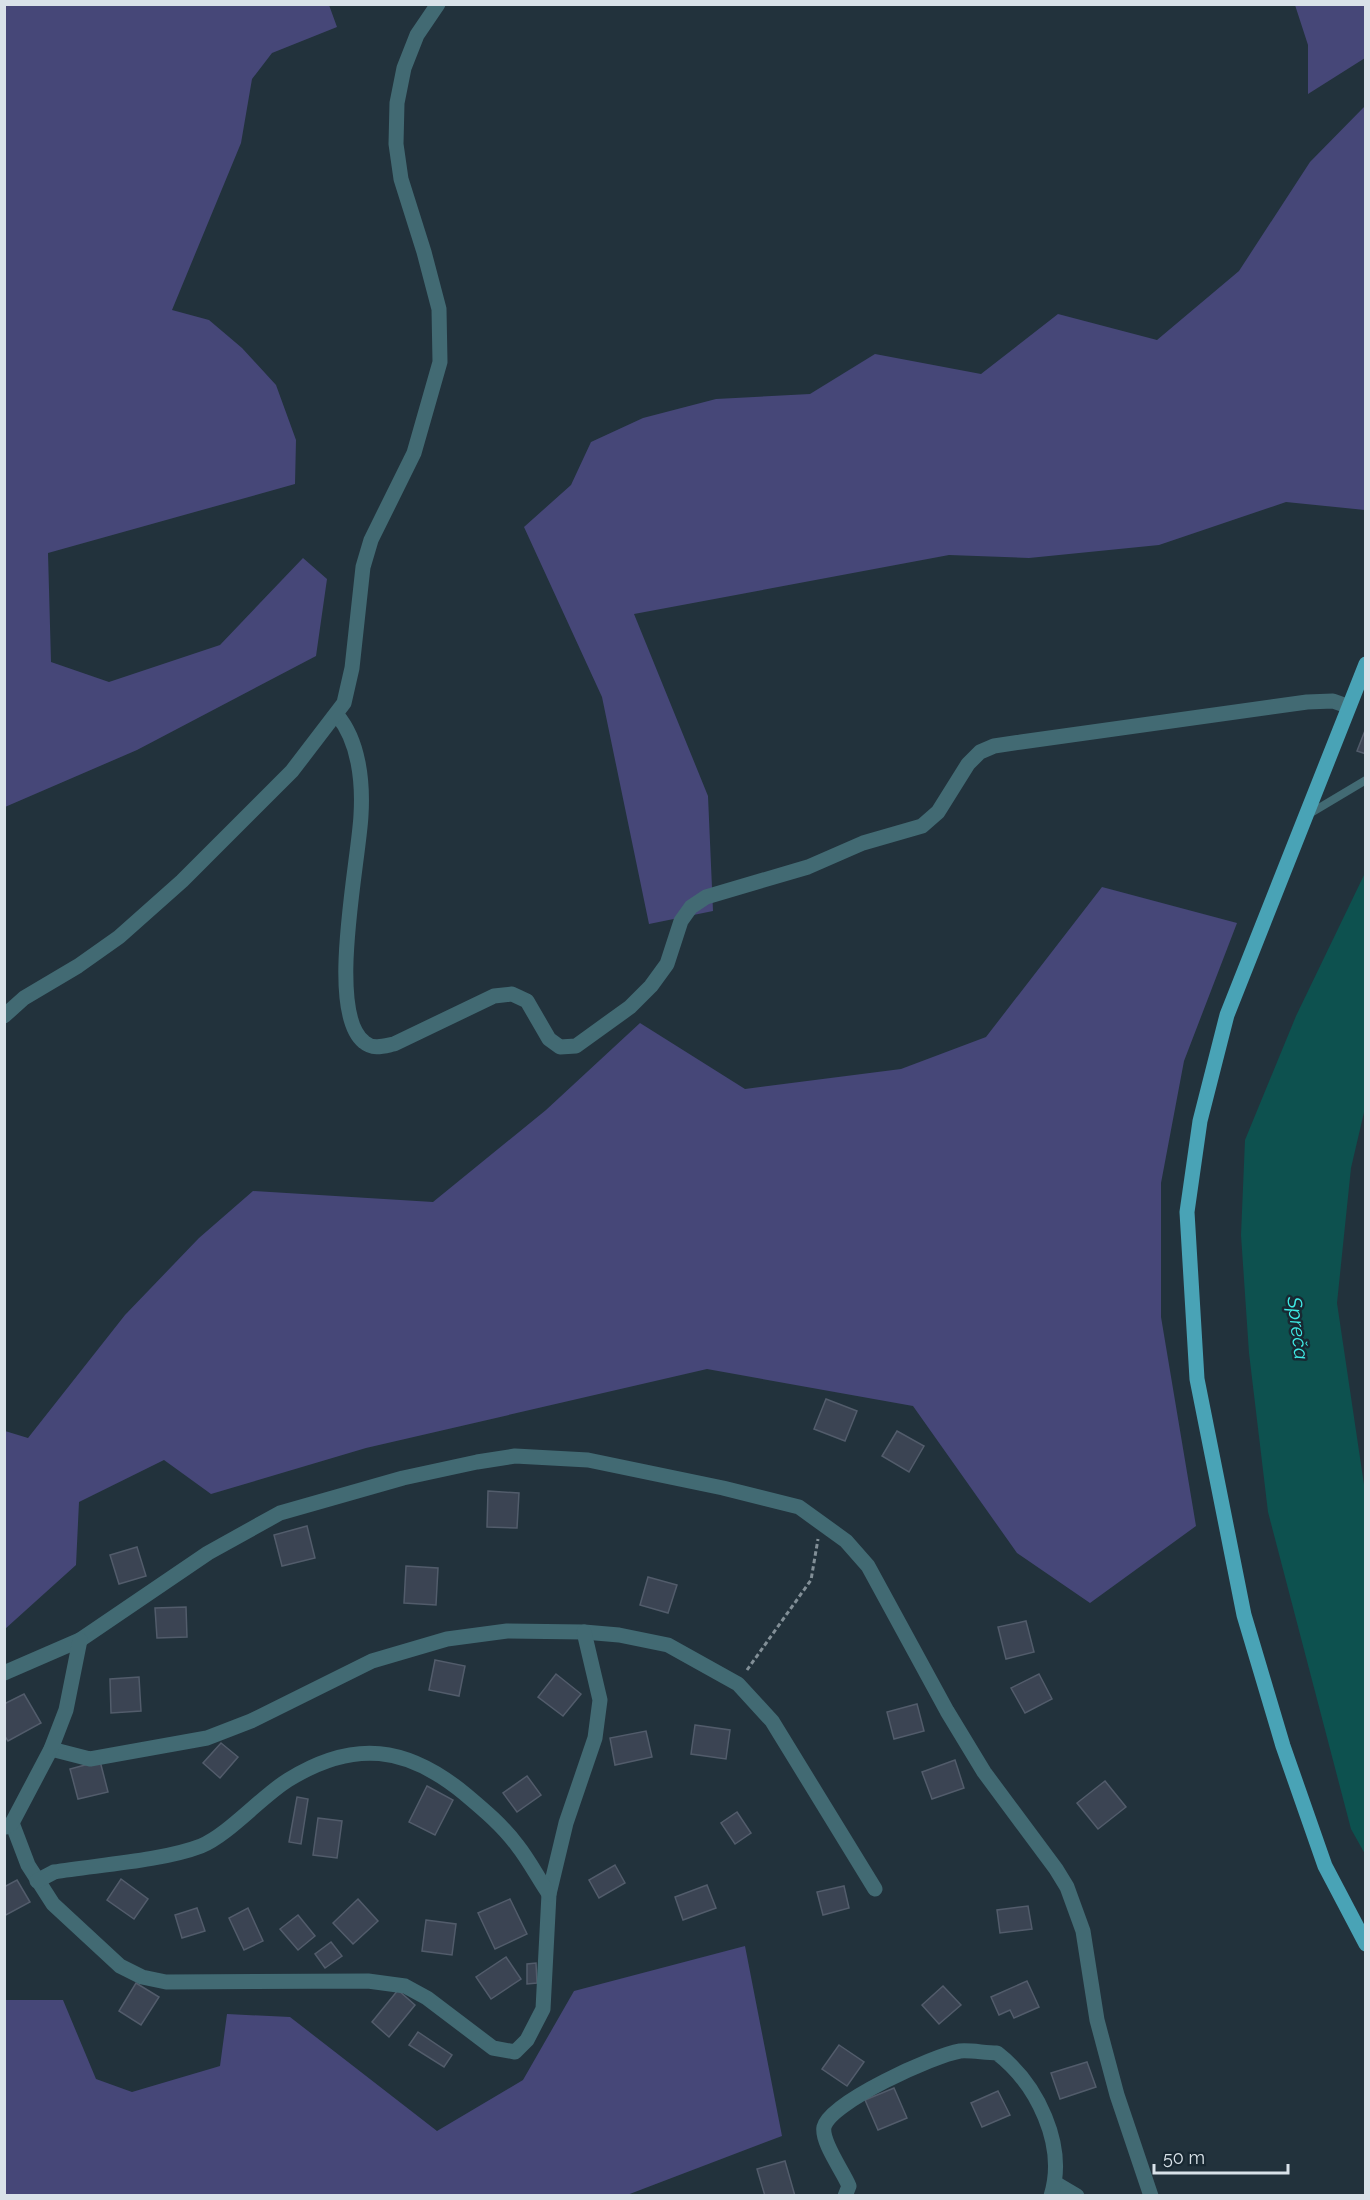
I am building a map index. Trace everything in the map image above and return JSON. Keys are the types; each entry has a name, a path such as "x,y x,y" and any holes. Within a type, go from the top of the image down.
{"main road":[{"path":"1365,664 1227,1015 1200,1121 1187,1212 1191,1311 1197,1379 1244,1615 1283,1746 1326,1866 1365,1944"}],"street":[{"path":"4,1016 24,998 78,966 119,937 182,881 292,771 337,716 349,688 358,593 371,540 414,453 440,362 439,309 424,252 400,178 396,144 397,103 404,68 417,35 438,4"},
{"path":"337,716 346,726 354,745 360,775 362,814 347,932 346,969 351,1023 356,1034 365,1044 377,1048 394,1044 494,996 512,994 527,1001 549,1039 560,1047 576,1046 630,1007 651,986 667,964 681,921 691,907 706,897 808,867 863,843 922,826 938,812 968,764 980,752 1021,742 1307,702 1333,701 1347,706"},
{"path":"4,1674 80,1640 208,1553 280,1513 403,1478 477,1462 515,1456 588,1460 723,1488 799,1507 818,1518 846,1541 868,1566 947,1711 984,1772 1067,1887 1083,1931 1097,2020 1108,2063 1150,2196"},
{"path":"51,1749 90,1759 207,1738 251,1721 372,1661 447,1639 507,1632 584,1632 668,1645 738,1684 772,1721 875,1889"},
{"path":"80,1640 66,1710 51,1749 8,1826 37,1881 53,1904 89,1940 120,1966 142,1977 166,1982 368,1981 405,1986 427,1998 493,2048 515,2052 526,2040 543,2009 549,1894 566,1823 595,1738 600,1700 584,1632"},
{"path":"37,1881 54,1872 178,1852 203,1845 263,1797 310,1768 342,1755 379,1753 413,1760 439,1773 494,1817 518,1845 549,1894"},
{"path":"845,2196 849,2186 826,2140 824,2128 828,2119 858,2095 926,2060 961,2051 997,2053 1027,2082 1042,2108 1053,2145 1053,2189 1077,2196"}],"lane":[{"path":"1305,816 1365,780"}],"path":[{"path":"738,1684 773,1630 811,1580 817,1554 818,1518"}],"shaded area":[{"path":"5,4 329,5 337,27 272,53 252,79 241,143 172,310 209,320 242,348 276,385 296,440 295,484 48,553 51,662 109,682 220,645 303,558 327,579 316,656 137,750 5,807"},
{"path":"1295,5 1365,5 1365,58 1308,94 1308,45"},
{"path":"1365,106 1365,510 1286,502 1159,545 1029,558 949,555 634,614 708,796 713,911 649,924 602,697 524,527 571,485 591,442 643,418 716,399 810,394 875,354 981,374 1058,314 1157,340 1239,271 1310,162"},
{"path":"1102,887 1237,923 1184,1061 1161,1183 1161,1317 1196,1526 1090,1603 1017,1553 913,1406 707,1369 366,1448 211,1494 164,1460 79,1502 76,1565 5,1629 5,1431 28,1438 125,1315 199,1238 253,1191 433,1202 546,1110 640,1023 745,1089 901,1069 986,1037"},
{"path":"745,1946 782,2136 627,2195 5,2195 5,2000 63,2000 96,2079 132,2092 220,2066 227,2014 290,2017 437,2131 523,2080 574,1991"}],"water":[{"name":"Spreča","path":"1365,873 1365,1108 1351,1168 1337,1303 1366,1498 1365,1854 1351,1829 1268,1512 1249,1353 1241,1235 1245,1140 1296,1016"}],"building":[{"path":"1366,728 1366,754 1357,751"},
{"path":"826,1399 857,1411 845,1441 814,1429"},
{"path":"897,1431 924,1446 909,1472 882,1456"},
{"path":"488,1491 519,1493 517,1528 487,1527"},
{"path":"307,1526 315,1558 282,1566 274,1535"},
{"path":"137,1547 146,1576 119,1584 110,1555"},
{"path":"406,1566 438,1568 436,1605 404,1603"},
{"path":"648,1577 677,1585 668,1613 640,1605"},
{"path":"186,1607 187,1637 157,1638 155,1608"},
{"path":"1026,1621 1034,1652 1006,1659 998,1627"},
{"path":"435,1660 465,1666 459,1696 429,1690"},
{"path":"556,1674 581,1694 563,1716 538,1697"},
{"path":"1039,1674 1052,1699 1025,1713 1011,1688"},
{"path":"139,1677 141,1711 111,1713 110,1679"},
{"path":"24,1694 41,1723 8,1741 4,1735 4,1704"},
{"path":"917,1704 924,1731 894,1739 887,1712"},
{"path":"695,1725 730,1730 726,1759 691,1754"},
{"path":"646,1731 652,1757 615,1765 610,1738"},
{"path":"221,1743 238,1757 220,1778 203,1763"},
{"path":"955,1760 964,1788 932,1799 922,1772"},
{"path":"100,1761 108,1792 78,1799 70,1769"},
{"path":"527,1776 541,1795 517,1812 503,1793"},
{"path":"1105,1781 1126,1807 1098,1829 1077,1803"},
{"path":"427,1786 453,1800 435,1835 409,1822"},
{"path":"297,1797 308,1799 301,1844 289,1842"},
{"path":"737,1812 751,1833 735,1844 721,1823"},
{"path":"318,1818 342,1821 337,1858 313,1855"},
{"path":"615,1865 625,1883 599,1898 589,1880"},
{"path":"121,1879 148,1899 134,1919 107,1900"},
{"path":"17,1880 30,1902 4,1916 4,1887"},
{"path":"707,1885 716,1908 683,1920 675,1897"},
{"path":"844,1886 849,1908 823,1915 817,1892"},
{"path":"358,1899 378,1921 353,1944 333,1923"},
{"path":"510,1899 527,1934 495,1949 478,1913"},
{"path":"1028,1906 1032,1929 1000,1933 997,1910"},
{"path":"197,1908 205,1931 182,1938 175,1915"},
{"path":"248,1908 263,1941 244,1950 229,1918"},
{"path":"298,1915 315,1936 298,1950 280,1929"},
{"path":"426,1920 456,1924 452,1955 422,1951"},
{"path":"331,1942 342,1956 325,1968 315,1954"},
{"path":"506,1957 521,1979 491,1999 476,1977"},
{"path":"536,1963 537,1983 527,1984 527,1964"},
{"path":"1027,1981 1039,2007 1014,2018 1010,2010 999,2015 991,1997"},
{"path":"136,1983 159,1997 141,2025 119,2011"},
{"path":"943,1986 961,2005 939,2024 922,2005"},
{"path":"398,1990 415,2005 389,2037 372,2022"},
{"path":"418,2032 452,2055 444,2067 409,2045"},
{"path":"839,2045 864,2062 847,2086 822,2069"},
{"path":"1087,2062 1096,2087 1060,2099 1051,2073"},
{"path":"894,2088 907,2118 878,2130 865,2100"},
{"path":"998,2091 1010,2115 982,2127 971,2103"},
{"path":"785,2161 795,2196 765,2196 757,2169"}]}
